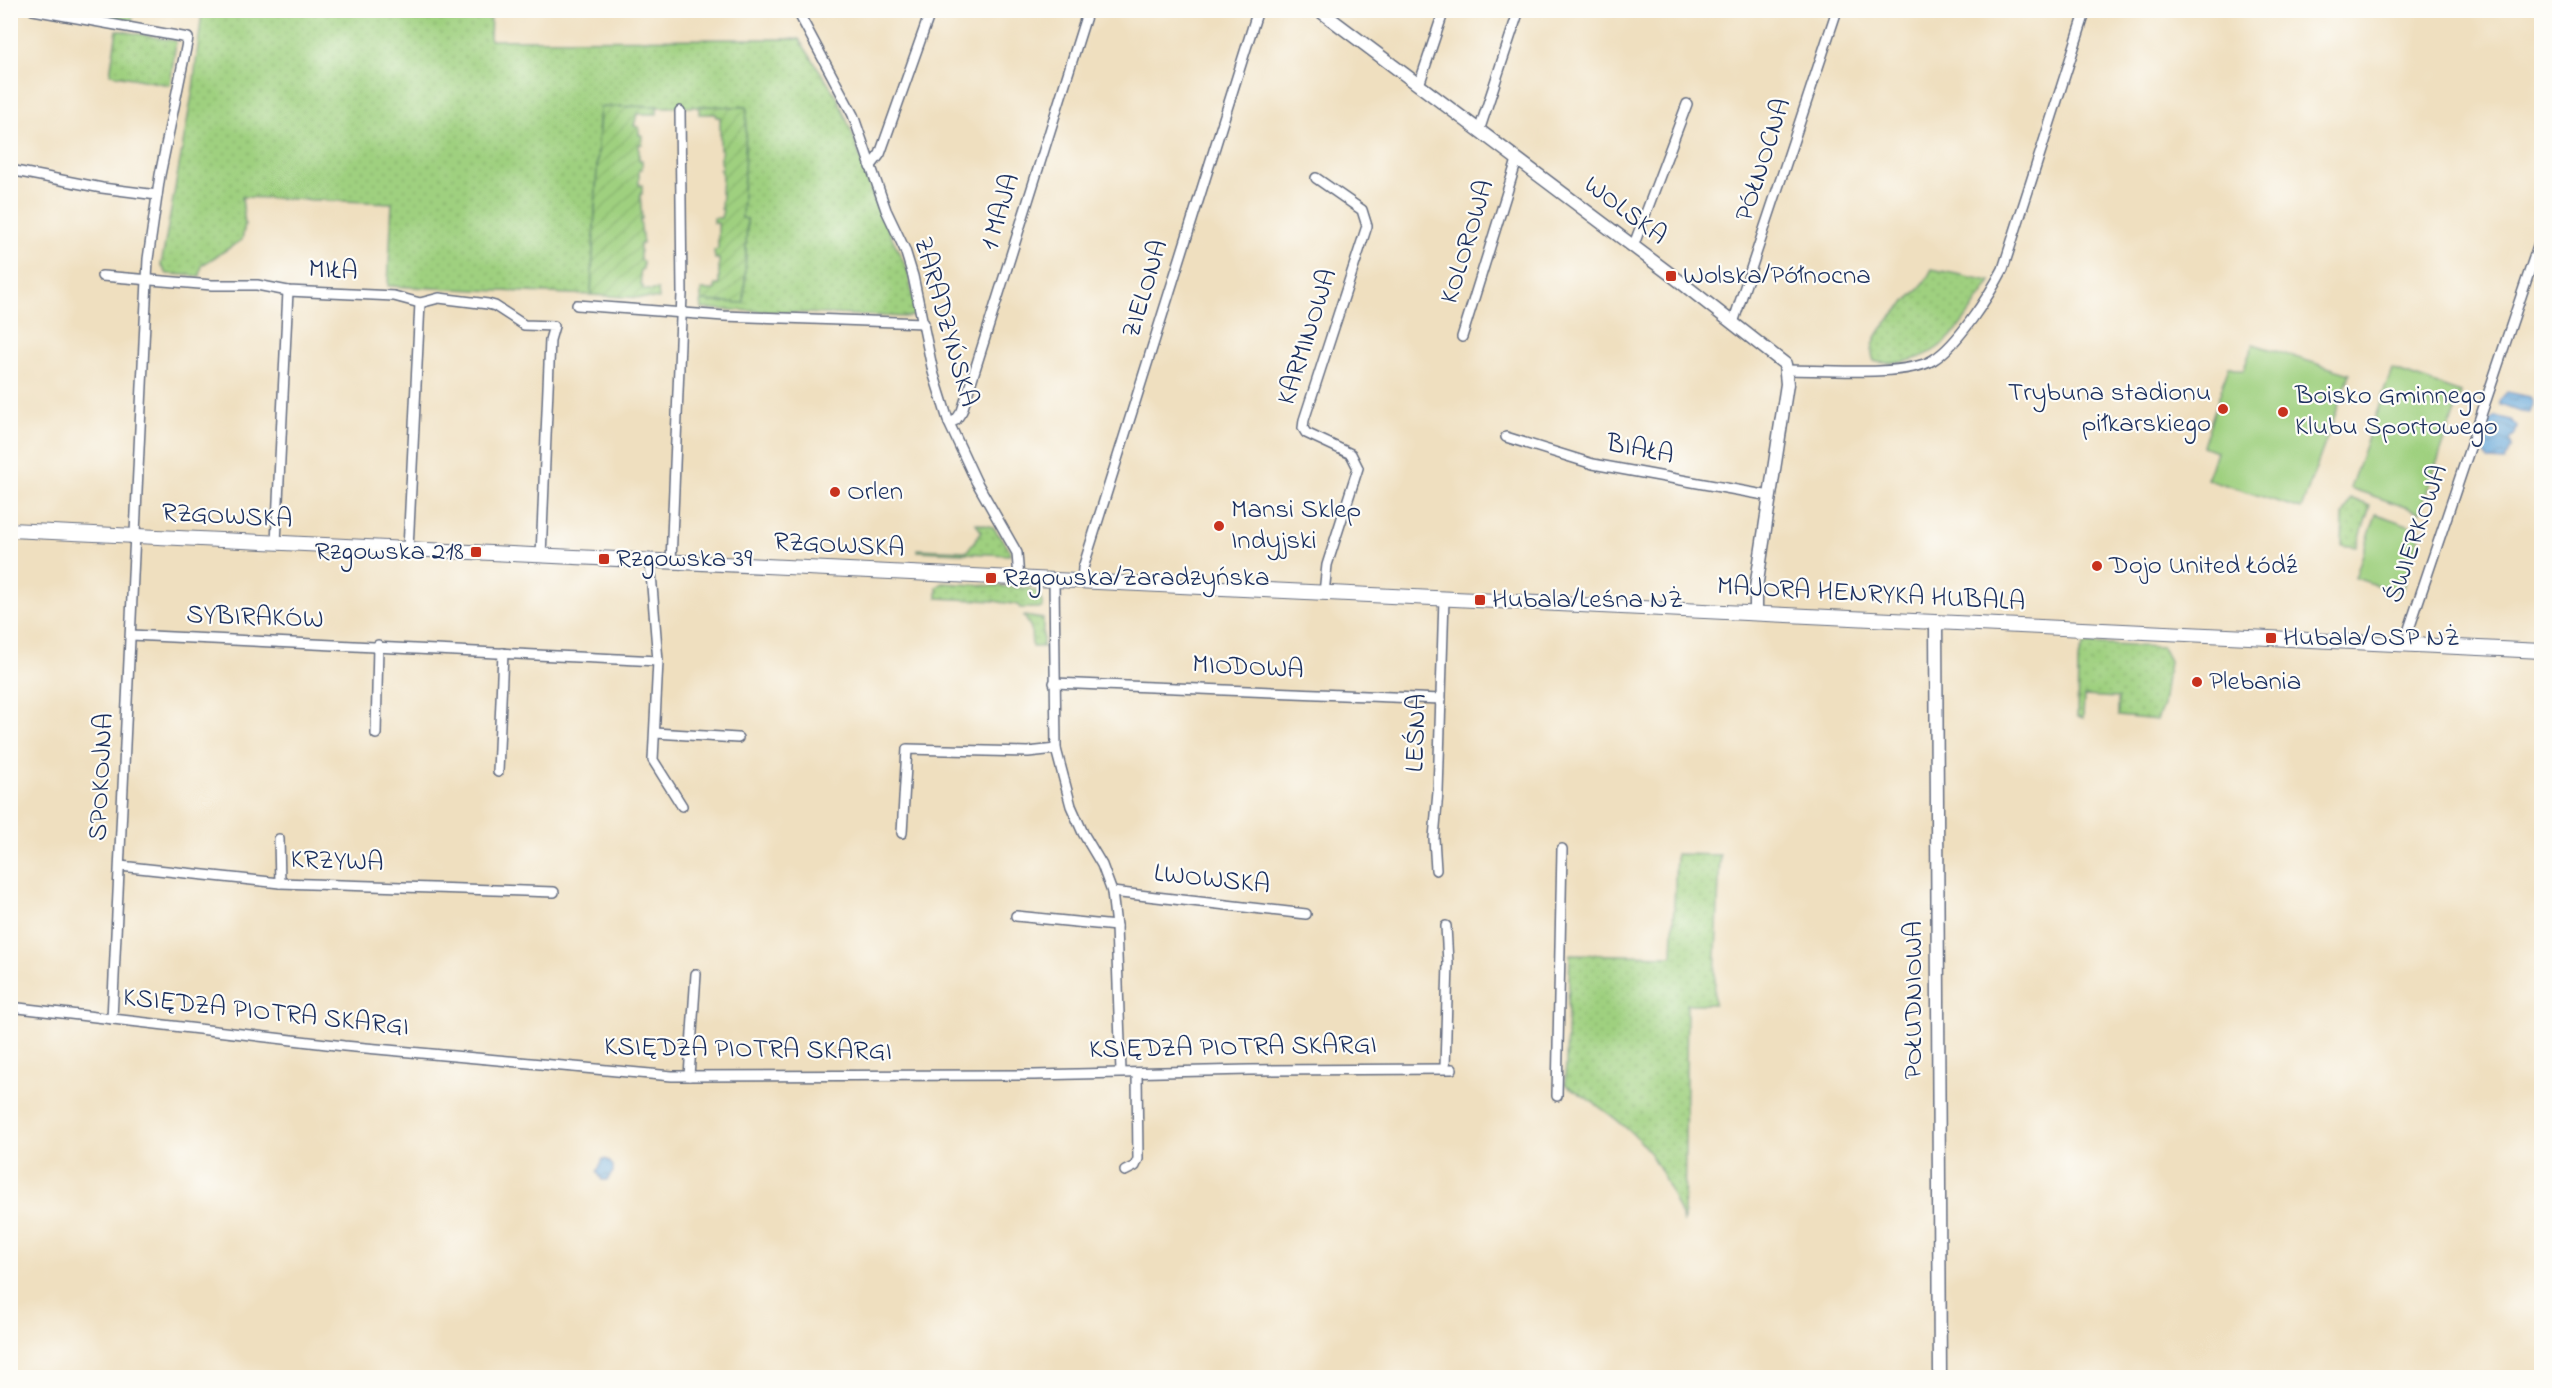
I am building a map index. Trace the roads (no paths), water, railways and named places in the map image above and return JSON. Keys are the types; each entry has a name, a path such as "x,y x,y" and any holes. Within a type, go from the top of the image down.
{"main road":[{"name":"RZGOWSKA","path":"10,530 1053,580"},
{"name":"MAJORA HENRYKA HUBALA","path":"1053,580 2541,651"}],"street":[{"name":"SPOKOJNA","path":"33,10 188,38 157,195 148,259 112,1019"},
{"name":"ZARADZYŃSKA","path":"797,10 854,115 870,168 904,250 924,322 933,372 950,423 968,465 1017,553 1019,579"},
{"path":"870,168 880,154 931,10"},
{"name":"1 MAJA","path":"950,423 956,420 962,411 1088,10"},
{"name":"ZIELONA","path":"1082,582 1086,556 1258,10"},
{"name":"WOLSKA","path":"1319,10 1781,359 1787,370"},
{"path":"1419,85 1444,10"},
{"path":"1479,131 1519,10"},
{"name":"PÓŁNOCNA","path":"1733,323 1837,10"},
{"path":"1756,613 1756,588 1787,370 1897,369 1933,360 1954,342 1987,297 2003,268 2086,10"},
{"path":"1633,247 1687,104"},
{"path":"671,562 681,312 680,111"},
{"name":"KOLOROWA","path":"1462,337 1516,160"},
{"path":"10,170 102,188 157,195"},
{"name":"KARMINOWA","path":"1316,178 1358,207 1365,216 1367,226 1303,428 1310,436 1351,454 1358,468 1327,565 1324,593"},
{"name":"ŚWIERKOWA","path":"2408,645 2409,628 2541,234"},
{"name":"MIŁA","path":"102,276 212,285 256,285 288,291 394,296 420,303 439,298 495,306 524,325 554,326 550,340 541,556"},
{"path":"276,543 288,291"},
{"path":"408,549 420,303"},
{"path":"577,305 724,316 924,322"},
{"name":"BIAŁA","path":"1506,437 1593,464 1770,496"},
{"path":"650,561 658,660 653,760 682,806"},
{"path":"1053,580 1056,749 1071,806 1083,833 1102,865 1112,892 1116,926 1121,1072"},
{"name":"LEŚNA","path":"1436,870 1434,838 1444,598"},
{"name":"POŁUDNIOWA","path":"1936,622 1940,1377"},
{"name":"SYBIRAKÓW","path":"131,635 658,660"},
{"path":"376,734 378,645"},
{"path":"498,772 503,653"},
{"name":"MIODOWA","path":"1054,683 1441,699"},
{"path":"655,733 738,738"},
{"path":"902,833 907,749 1028,752 1056,749"},
{"path":"279,839 280,883"},
{"path":"1557,1096 1562,849"},
{"name":"KRZYWA","path":"120,866 280,883 554,892"},
{"name":"LWOWSKA","path":"1112,892 1306,914"},
{"path":"1016,916 1116,926"},
{"name":"KSIĘDZA PIOTRA SKARGI","path":"10,1007 344,1047 689,1076 1034,1075 1355,1068 1448,1069 1446,926"},
{"path":"689,1076 696,974"},
{"path":"1125,1172 1138,1160 1137,1073"}],"water":[{"path":"2507,392 2530,397 2533,402 2529,413 2500,405 2499,401"},
{"path":"2495,416 2511,420 2517,427 2515,435 2510,440 2512,446 2505,461 2488,460 2482,448 2479,448 2479,443 2486,439 2489,422"},
{"path":"603,1159 608,1160 613,1166 613,1172 607,1180 602,1180 597,1172"}],"place":[{"name":"Wolska/Północna","path":"1671,276"},
{"name":"Trybuna stadionu piłkarskiego","path":"2223,409"},
{"name":"Boisko Gminnego Klubu Sportowego","path":"2283,412"},
{"name":"Orlen","path":"835,492"},
{"name":"Mansi Sklep Indyjski","path":"1219,526"},
{"name":"Rzgowska 218","path":"476,552"},
{"name":"Rzgowska 39","path":"604,559"},
{"name":"Dojo United Łódź","path":"2097,566"},
{"name":"Rzgowska/Zaradzyńska","path":"991,578"},
{"name":"Hubala/Leśna NŻ","path":"1480,600"},
{"name":"Hubala/OSP NŻ","path":"2271,638"},
{"name":"Plebania","path":"2197,682"}]}
